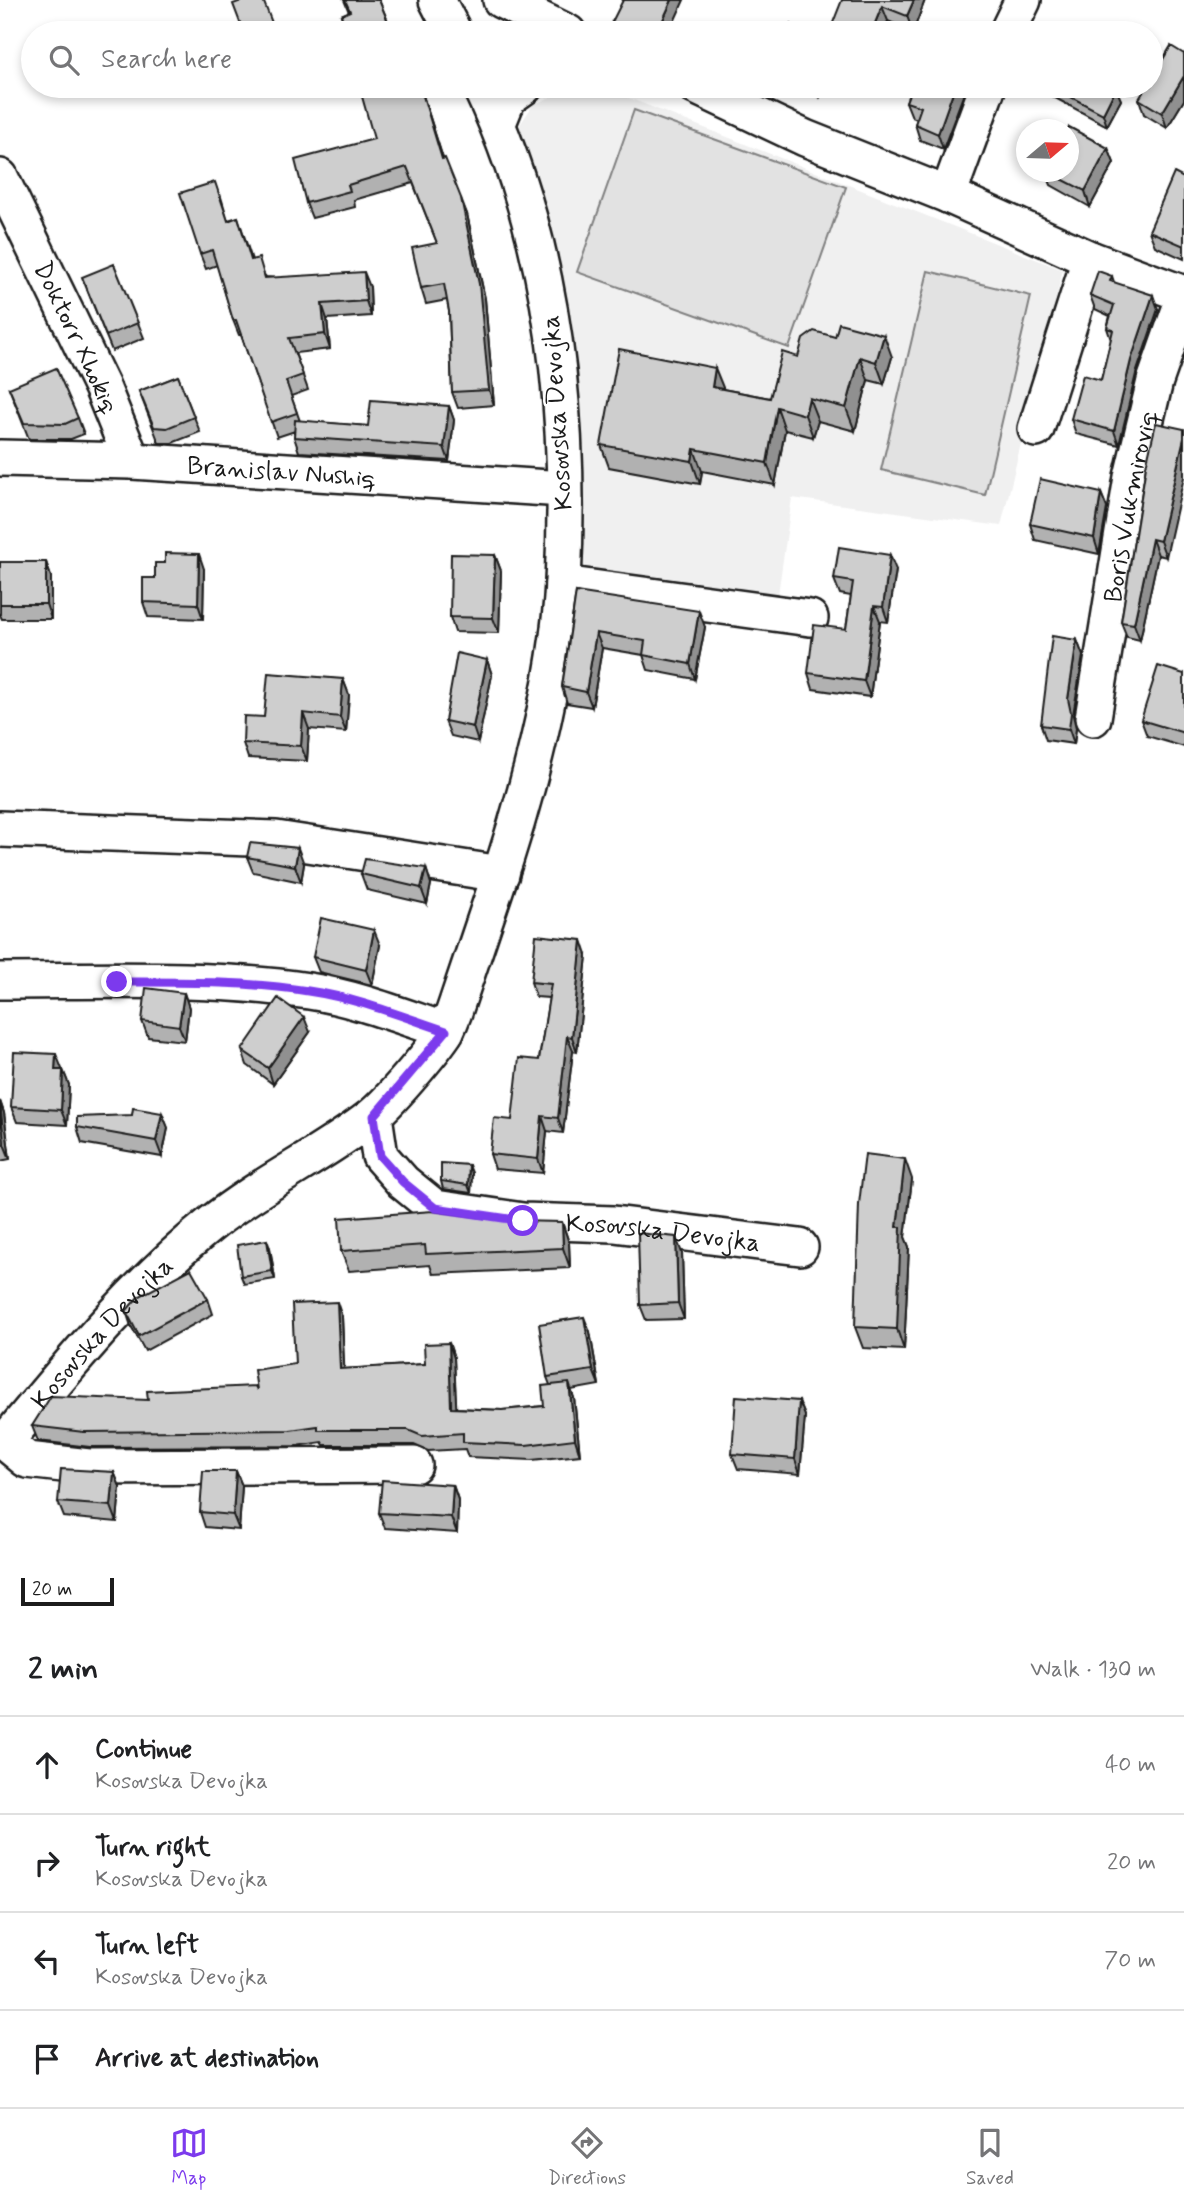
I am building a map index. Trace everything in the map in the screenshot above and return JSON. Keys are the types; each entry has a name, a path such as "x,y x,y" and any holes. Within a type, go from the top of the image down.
{"street":[{"path":"438,0 448,21"},
{"path":"501,0 544,21"},
{"path":"1013,21 1024,0"},
{"name":"Kosovska Devojka","path":"414,1465 89,1467 27,1460 5,1442 85,1346 146,1282 213,1222 284,1172 374,1116 446,1031 501,874 545,713 564,584 564,489 558,357 544,276 521,191 498,123 486,98"},
{"path":"498,123 508,98"},
{"path":"720,98 805,138 948,195 1090,259 1184,296"},
{"path":"948,195 984,98"},
{"name":"Doktorr Xhokiq","path":"0,177 102,387 132,461"},
{"path":"1036,429 1090,259"},
{"name":"Boris Vukmiroviq","path":"1093,718 1132,477 1155,381 1184,296"},
{"name":"Branislav Nushiq","path":"0,458 132,461 564,489"},
{"path":"564,584 810,618"},
{"path":"0,829 276,839 501,874"},
{"path":"0,981 214,982 310,991 365,1003 446,1031"},
{"name":"Kosovska Devojka","path":"374,1116 380,1156 403,1182 435,1208 523,1221 614,1224 800,1247"}],"shaded area":[{"path":"548,98 629,98 1063,270 1001,526 792,498 775,615 580,575 576,348 560,278 517,129 533,105"},
{"path":"634,110 846,187 789,348 577,272"},
{"path":"928,271 1031,296 985,495 881,470"}],"building":[{"path":"244,0 263,0 271,21 239,21 233,4"},
{"path":"345,0 379,0 388,21 343,21 341,15 350,11"},
{"path":"623,0 672,0 662,21 612,21"},
{"path":"842,0 914,0 907,16 882,6 876,21 834,21"},
{"path":"1171,46 1184,54 1184,76 1162,113 1139,99 1163,98 1163,59"},
{"path":"362,98 424,98 442,159 445,158 461,198 479,284 489,390 452,392 449,311 444,284 421,288 412,248 437,243 407,167 348,185 350,191 306,203 295,160 374,139"},
{"path":"908,98 951,98 938,134 915,124 921,107 906,102"},
{"path":"1073,98 1111,98 1103,114"},
{"path":"1079,132 1108,148 1085,191 1067,182 1079,182"},
{"path":"1174,173 1184,178 1184,246 1149,231"},
{"path":"215,182 228,221 238,217 251,260 259,258 265,278 364,272 366,301 322,304 325,334 289,338 303,375 286,381 297,413 271,422 236,320 233,320 212,250 200,254 180,193"},
{"path":"114,264 138,323 106,336 82,277"},
{"path":"1098,271 1112,276 1110,281 1153,295 1131,360 1114,431 1071,419 1083,375 1101,380 1113,330 1107,328 1114,305 1090,295"},
{"path":"839,323 884,335 876,362 860,357 846,408 809,398 805,415 777,407 767,463 694,449 692,461 601,445 619,349 715,368 712,387 770,398 782,352 798,357 803,339 814,331 835,337"},
{"path":"56,368 78,418 65,424 24,423 9,388"},
{"path":"178,376 194,417 167,428 154,427 139,391"},
{"path":"371,400 449,406 444,447 294,437 295,420 368,426"},
{"path":"1156,423 1184,429 1184,438 1160,541 1152,539 1134,624 1121,622 1146,466"},
{"path":"1040,479 1101,493 1094,538 1030,524"},
{"path":"839,547 890,555 883,607 874,606 864,681 808,673 814,625 846,629 853,582 834,579"},
{"path":"165,553 199,554 198,604 143,602 143,578 155,578 155,563 165,563"},
{"path":"451,554 495,555 493,618 450,617"},
{"path":"0,562 46,562 46,604 0,604"},
{"path":"576,592 699,611 690,664 643,655 645,641 596,633 586,692 562,687"},
{"path":"1052,636 1077,640 1068,699 1071,713 1069,729 1041,725"},
{"path":"457,653 487,660 473,727 445,721"},
{"path":"1158,666 1184,674 1184,733 1141,720"},
{"path":"268,673 343,679 340,717 303,713 301,746 243,743 244,716 264,717"},
{"path":"250,843 298,848 295,866 247,857"},
{"path":"365,859 426,868 421,888 361,874"},
{"path":"321,918 374,930 366,970 313,957"},
{"path":"536,935 582,940 572,1037 567,1036 558,1118 542,1116 538,1159 490,1154 494,1118 512,1120 519,1058 539,1060 551,984 531,982"},
{"path":"146,988 184,993 179,1026 142,1021"},
{"path":"278,998 304,1017 268,1068 242,1050"},
{"path":"14,1052 56,1054 55,1070 63,1070 61,1110 11,1107"},
{"path":"0,1108 4,1144 0,1145"},
{"path":"133,1108 162,1113 156,1141 77,1127 77,1117 132,1115"},
{"path":"865,1154 905,1159 897,1227 901,1227 897,1329 855,1327 859,1204"},
{"path":"441,1163 469,1165 468,1185 441,1181"},
{"path":"433,1211 515,1221 562,1222 563,1248 426,1254 425,1245 341,1251 339,1218"},
{"path":"638,1233 676,1237 678,1303 640,1305"},
{"path":"267,1240 272,1271 241,1276 237,1245"},
{"path":"191,1269 208,1299 139,1336 126,1311 138,1297"},
{"path":"337,1302 340,1369 425,1364 424,1344 449,1343 451,1408 502,1410 544,1406 542,1386 569,1383 575,1439 526,1445 463,1442 463,1433 422,1436 408,1430 318,1430 318,1426 290,1430 84,1432 32,1426 51,1396 148,1400 147,1391 255,1386 257,1390 254,1370 295,1364 292,1304"},
{"path":"584,1317 593,1370 547,1377 539,1324"},
{"path":"736,1396 799,1401 795,1459 732,1454"},
{"path":"61,1469 114,1472 111,1506 58,1502"},
{"path":"203,1471 236,1471 233,1515 200,1512"},
{"path":"382,1480 453,1485 451,1517 379,1513"}],"route":[{"path":"117,982 214,982 310,991 365,1003 446,1031 374,1116 380,1156 403,1182 435,1208 523,1221"}]}
